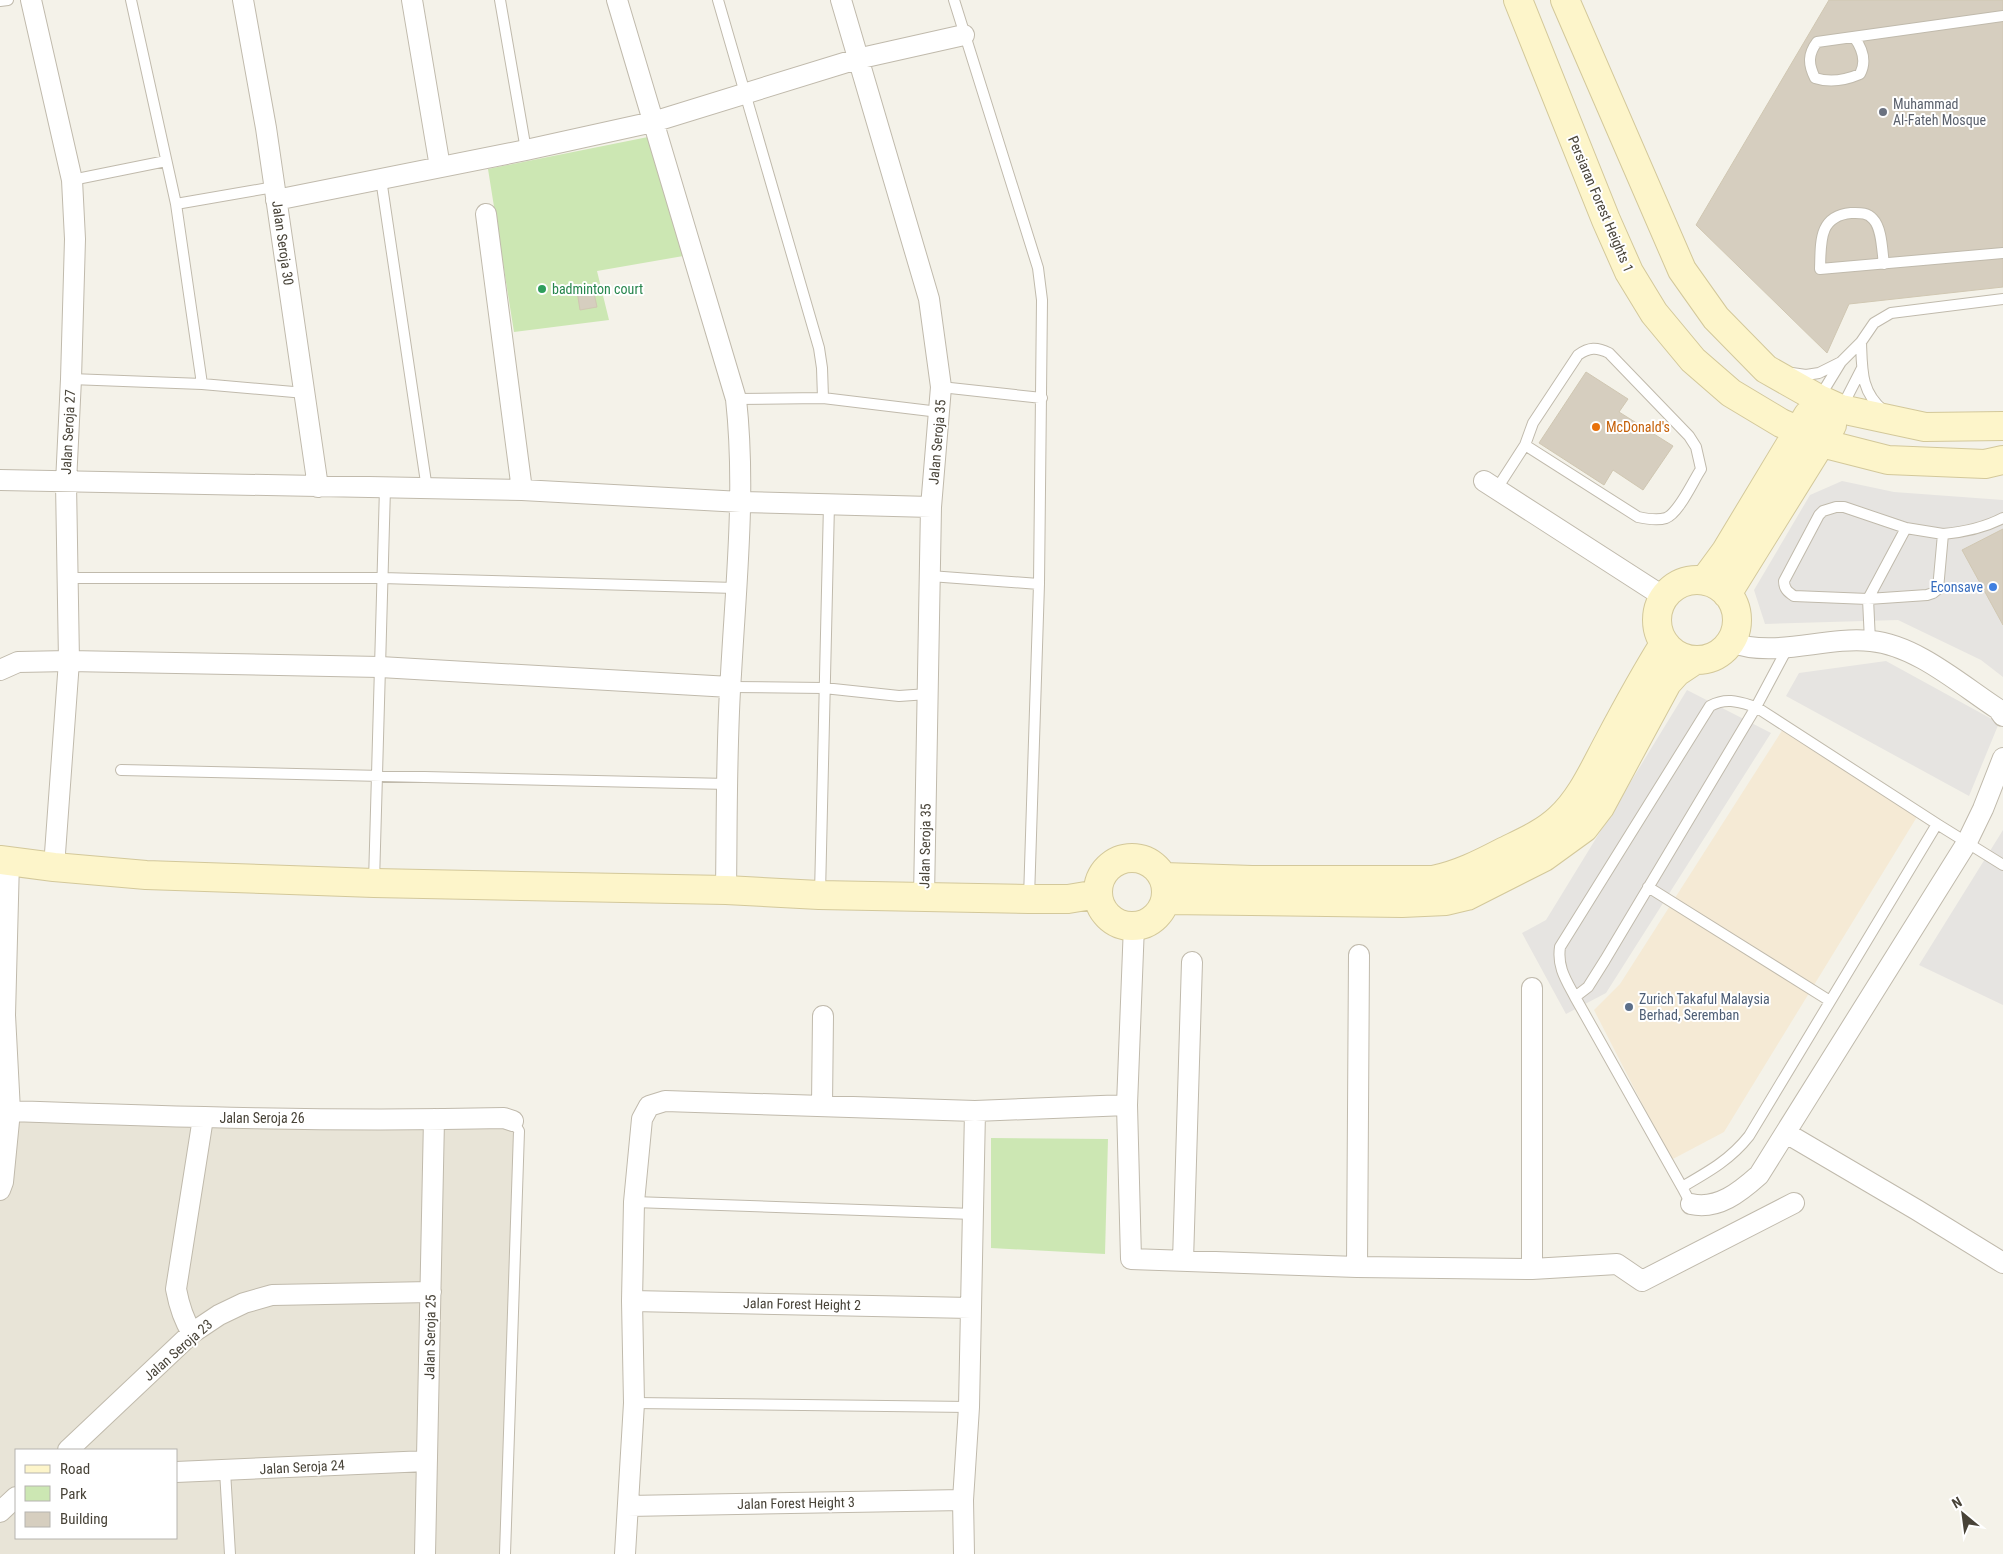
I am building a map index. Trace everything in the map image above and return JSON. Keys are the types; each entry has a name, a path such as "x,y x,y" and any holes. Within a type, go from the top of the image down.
{"street":[{"name":"Jalan Seroja 27","path":"31,0 72,180 75,239 66,483 69,661 54,868"},
{"name":"Jalan Seroja 30","path":"243,0 266,128 318,487"},
{"path":"412,0 440,167"},
{"path":"617,0 736,399 740,432 740,502 730,687 726,890"},
{"name":"Jalan Seroja 35","path":"841,0 929,299 941,387 931,507 924,897"},
{"name":"Persiaran Forest Heights 1","path":"1518,0 1606,220 1629,272 1654,313 1693,360 1731,393 1781,423 1833,446 1888,460 1985,464 2003,460"},
{"path":"1565,0 1682,270 1716,318 1766,369 1830,404 1897,421 1925,427 2003,426"},
{"path":"275,193 381,179 653,122 857,59 964,35"},
{"path":"486,214 522,490"},
{"path":"1704,581 1810,436 1830,404"},
{"path":"1728,594 1810,436"},
{"path":"0,480 66,483 522,490 740,502 931,507"},
{"path":"1490,485 1664,597"},
{"path":"1693,580 1704,581 1717,585 1728,594 1734,605 1737,617 1736,630 1730,642 1721,652 1709,658 1695,660 1683,658 1664,644 1657,620 1659,608 1664,597 1672,588 1693,580"},
{"path":"1730,642 1754,648 1870,641 1898,646 1915,654 1998,709 2003,716"},
{"path":"1165,889 1252,880 1433,880 1453,876 1478,866 1534,836 1558,820 1571,806 1586,785 1645,675 1664,644"},
{"path":"1165,889 1402,903 1446,901 1468,896 1544,857 1584,828 1600,807 1667,683 1677,672 1695,660"},
{"path":"0,670 18,662 69,661 380,667 730,687"},
{"path":"1686,1196 1703,1206 1721,1202 1745,1188 1759,1175 1966,844 1983,809 2003,758"},
{"path":"1129,858 1140,858 1150,862 1158,869 1165,889 1161,910 1154,918 1145,923 1134,925 1114,920 1101,905 1098,894 1103,874 1119,860 1129,858"},
{"path":"0,1190 3,1182 3,1143 10,1111 4,1045 5,861 54,868 146,875 374,883 726,890 820,895 1029,899 1068,899 1098,894"},
{"path":"1134,925 1127,1105 1131,1259 1357,1268 1532,1269 1617,1264 1642,1281 1794,1203"},
{"path":"1357,1268 1359,954"},
{"path":"1183,1261 1192,962"},
{"path":"1532,988 1532,1269"},
{"path":"822,1104 823,1016"},
{"path":"625,1554 634,1403 632,1301 634,1202 642,1119 649,1106 666,1101 822,1104 975,1110 1127,1105"},
{"path":"964,1554 963,1500 969,1406 975,1110"},
{"name":"Jalan Seroja 26","path":"10,1111 203,1118 504,1118 513,1122"},
{"path":"192,1333 185,1322 176,1289 203,1118"},
{"name":"Jalan Seroja 25","path":"424,1554 428,1461 434,1119"},
{"path":"1786,1133 2003,1263"},
{"name":"Jalan Seroja 23","path":"69,1449 192,1333 219,1315 244,1303 272,1295 430,1292"},
{"name":"Jalan Forest Height 2","path":"632,1301 971,1308"},
{"name":"Jalan Seroja 24","path":"178,1472 428,1461"},
{"path":"0,1512 15,1498"},
{"name":"Jalan Forest Height 3","path":"628,1506 963,1500"}],"lane":[{"path":"0,1 8,0"},
{"path":"131,0 176,204 202,384"},
{"path":"500,0 526,150"},
{"path":"718,0 819,348 823,398"},
{"path":"954,0 1038,268 1042,300 1039,584 1029,899"},
{"path":"1854,37 1861,46 1864,66 1860,74 1849,79 1824,81 1815,78 1810,60 1811,50 1817,42 2003,16"},
{"path":"72,180 166,161"},
{"path":"381,179 427,489"},
{"path":"176,204 275,193"},
{"path":"1884,264 1879,232 1874,219 1863,213 1836,215 1828,223 1821,238 1820,269 1884,264 2003,253"},
{"path":"1766,369 1806,375 1819,373 1840,362 1861,342 1874,323 1891,313 2003,299"},
{"path":"1861,342 1862,368 1868,394 1882,410 1897,421"},
{"path":"1490,485 1525,445 1533,423 1578,355 1585,350 1601,349 1609,352 1682,428 1696,447 1701,469 1674,514 1666,518 1646,519 1638,517 1525,445"},
{"path":"1830,404 1840,362"},
{"path":"1830,404 1862,368"},
{"path":"71,379 202,384 305,393"},
{"path":"941,387 1042,398"},
{"path":"736,399 823,398 939,412"},
{"path":"374,883 385,488"},
{"path":"820,895 829,504"},
{"path":"1943,534 1938,589 1927,595 1868,598 1794,596 1784,586 1784,581 1819,515 1824,511 1844,507 1906,528 1943,534 1965,532 1988,526 2003,518"},
{"path":"1870,641 1868,598 1906,528"},
{"path":"930,576 1039,584"},
{"path":"67,578 382,578 735,588"},
{"path":"1576,997 1588,987 1756,707 1788,647"},
{"path":"730,687 824,688 899,696 928,694"},
{"path":"1937,824 1749,1136 1737,1151 1686,1196 1560,970 1558,958 1560,947 1710,706 1719,701 1730,700 1756,707 1937,824 1966,844 2003,865"},
{"path":"121,770 728,784"},
{"path":"1648,887 1830,1002"},
{"path":"505,1554 519,1131 513,1122"},
{"path":"634,1202 973,1214"},
{"path":"634,1403 969,1406"},
{"path":"225,1470 230,1554"}],"shaded area":[{"path":"1842,481 1894,492 2003,500 2003,677 1981,660 1898,620 1765,624 1754,590 1810,495"},
{"path":"1886,661 1999,723 1969,796 1786,696 1799,673"},
{"path":"1687,690 1771,733 1606,993 1566,1014 1522,933 1546,920"},
{"path":"1783,729 1920,812 1724,1132 1671,1160 1594,1010 1620,984"},
{"path":"2003,830 2003,1005 1919,965"},
{"path":"10,1111 517,1126 502,1554 0,1554 0,1163"}],"green space":[{"path":"653,136 689,255 597,271 609,320 514,332 488,169"},
{"path":"991,1138 1108,1139 1105,1254 991,1248"}],"building":[{"name":"Muhammad Al-Fateh Mosque","path":"1829,0 2003,0 2003,287 1849,304 1827,353 1696,225"},
{"path":"593,288 597,307 580,310 577,291"},
{"name":"McDonald's","path":"1586,372 1628,399 1619,412 1673,446 1643,490 1613,470 1604,485 1539,443"},
{"name":"Econsave","path":"2003,529 2003,625 1962,550"}],"place":[{"name":"Muhammad Al-Fateh Mosque","path":"1883,112"},
{"name":"badminton court","path":"542,289"},
{"name":"McDonald's","path":"1596,427"},
{"name":"Econsave","path":"1993,587"},
{"name":"Zurich Takaful Malaysia Berhad, Seremban","path":"1629,1007"}]}
